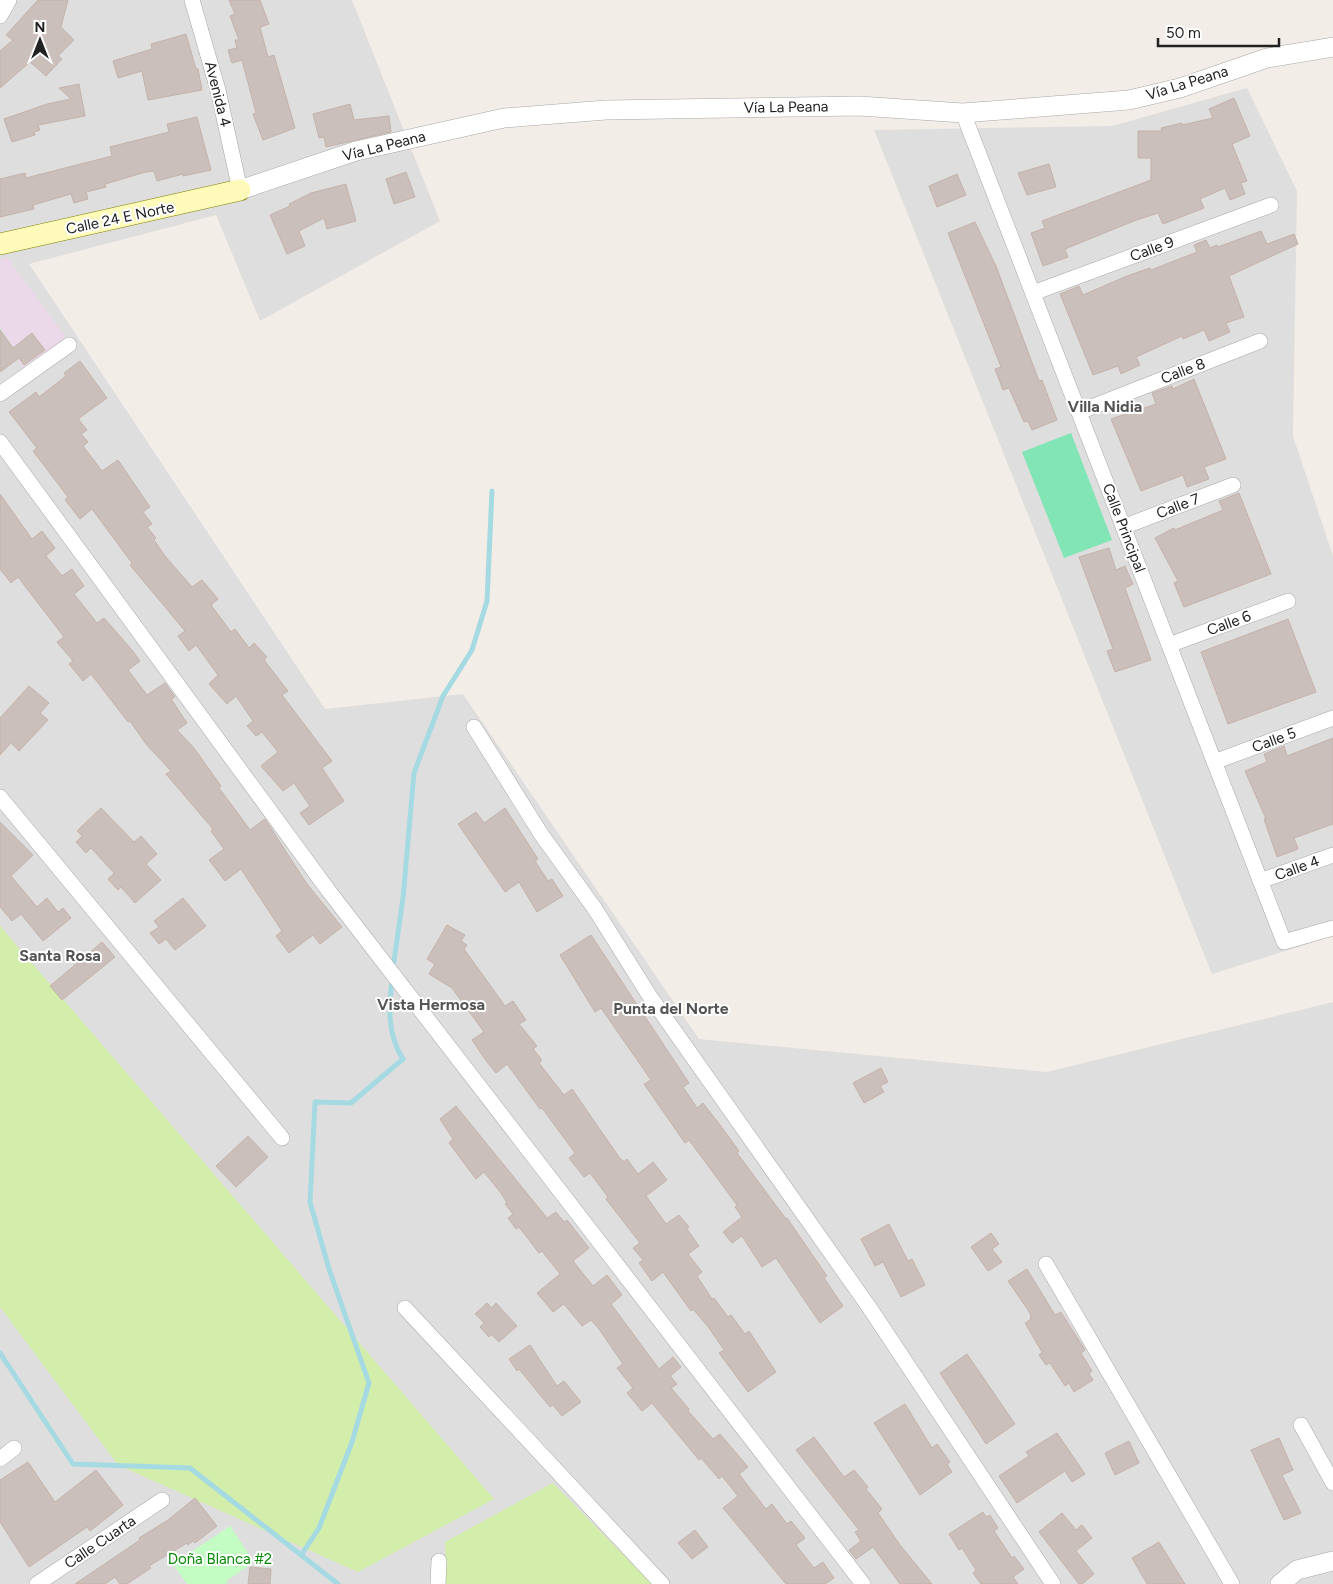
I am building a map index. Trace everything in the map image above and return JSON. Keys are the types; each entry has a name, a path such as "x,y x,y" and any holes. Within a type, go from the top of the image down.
{"main road":[{"name":"Calle 24 E Norte","path":"0,244 240,190"}],"street":[{"path":"0,16 9,0"},
{"name":"Avenida 4","path":"192,0 218,90 240,190"},
{"name":"Vía La Peana","path":"240,190 356,151 504,118 606,110 859,106 963,113 1130,100 1180,88 1267,58 1333,47"},
{"name":"Calle Principal","path":"963,113 1284,942 1333,928"},
{"name":"Calle 9","path":"1033,293 1271,205"},
{"name":"Calle 8","path":"1079,412 1260,341"},
{"path":"0,394 69,345"},
{"path":"0,442 328,890 863,1584"},
{"name":"Calle 7","path":"1123,527 1233,485"},
{"name":"Calle 6","path":"1169,645 1288,601"},
{"name":"Calle 5","path":"1214,762 1333,718"},
{"path":"474,727 541,834 595,908 649,995 869,1307 1053,1584"},
{"path":"0,797 282,1138"},
{"name":"Calle 4","path":"1260,881 1333,855"},
{"path":"1046,1264 1232,1584"},
{"path":"405,1308 662,1584"},
{"path":"1301,1425 1333,1483"},
{"path":"0,1459 14,1448"},
{"name":"Calle Cuarta","path":"37,1584 162,1500"},
{"path":"1280,1584 1298,1570 1333,1561"},
{"path":"438,1584 439,1562"}],"shaded area":[{"path":"0,0 352,0 440,221 260,321 216,215 29,264 325,709 463,694 699,1039 1047,1072 1333,1002 1333,1584 0,1584"},
{"path":"1247,88 1297,191 1293,436 1333,556 1333,936 1212,974 874,130 1112,126"},
{"path":"7,257 68,340 25,371 10,349 13,346 0,326 0,260"}],"green space":[{"path":"1071,433 1112,540 1064,558 1022,452"},
{"path":"0,926 494,1499 358,1572 118,1465 0,1307"},
{"path":"553,1483 652,1584 446,1584 445,1542"},
{"name":"Doña Blanca #2","path":"230,1526 254,1562 226,1581 228,1584 187,1584 173,1564"}],"building":[{"path":"38,0 68,0 61,27 74,40 58,56 62,59 46,76 30,62 0,88 0,51 13,40 6,35"},
{"path":"229,0 260,0 269,24 260,27 268,57 274,55 295,128 263,140 253,114 256,113 242,60 232,63 228,50 237,48 235,40 239,40 230,16 235,14"},
{"path":"186,34 196,69 198,69 202,90 148,100 142,71 118,78 113,61 152,49 151,44"},
{"path":"79,84 85,116 38,125 40,130 34,132 35,135 12,142 4,119 47,104 71,99 59,88"},
{"path":"1234,98 1250,136 1232,144 1247,181 1241,183 1245,194 1230,200 1225,188 1200,199 1204,208 1163,224 1158,213 1134,221 1065,249 1068,257 1043,266 1031,233 1045,228 1042,221 1151,180 1151,158 1138,158 1138,131 1162,131 1161,128 1213,118 1209,109"},
{"path":"350,104 354,120 389,116 391,132 326,147 324,137 319,138 313,114"},
{"path":"197,117 211,170 183,176 183,174 157,181 154,171 146,172 105,184 106,187 86,192 88,199 74,203 71,194 33,205 34,209 0,217 0,179 25,173 26,178 112,156 110,147 169,132 167,124"},
{"path":"1049,164 1056,187 1027,195 1018,173"},
{"path":"406,172 415,197 394,204 386,179"},
{"path":"957,174 966,195 937,207 929,186"},
{"path":"346,184 356,221 327,229 324,218 299,231 305,246 287,254 270,215 290,206 289,204 311,193"},
{"path":"975,222 996,266 1039,381 1042,380 1057,420 1032,430 1028,421 1024,422 1009,388 1003,390 995,369 1001,367 948,233"},
{"path":"1261,231 1267,244 1294,234 1298,244 1229,276 1244,317 1226,323 1230,332 1209,341 1204,330 1183,339 1182,336 1136,357 1140,365 1121,374 1118,366 1093,375 1060,294 1079,286 1083,295 1127,276 1150,268 1151,270 1197,252 1194,245 1206,240 1210,248 1217,245 1218,247"},
{"path":"0,330 13,348 32,333 45,350 24,365 19,358 0,372"},
{"path":"80,361 107,398 78,419 87,430 81,434 88,442 83,446 102,471 118,460 150,507 143,512 152,524 147,527 156,538 154,540 165,556 192,587 202,580 218,599 211,605 231,632 235,629 249,648 254,643 267,657 264,660 288,691 282,695 332,761 322,768 344,801 309,825 300,813 310,806 294,783 283,791 261,766 278,752 262,732 256,736 247,726 253,721 236,696 227,704 209,684 218,675 196,645 189,651 178,636 185,631 130,565 132,563 92,509 80,519 65,500 68,497 33,451 37,448 9,412 36,392 39,397 66,376 64,373"},
{"path":"1194,379 1226,459 1204,467 1209,479 1187,487 1183,475 1141,491 1111,419 1156,404 1152,393 1172,386 1173,389"},
{"path":"1239,493 1271,574 1184,607 1174,583 1178,581 1155,538 1174,528 1175,530 1223,510 1219,501"},
{"path":"0,494 32,539 42,531 55,548 46,556 62,576 72,569 84,586 74,594 97,623 104,618 132,650 140,661 128,670 147,695 165,683 175,697 171,699 187,723 177,730 194,748 221,786 219,788 250,830 265,819 307,884 342,927 320,944 313,935 289,953 276,936 282,931 241,869 225,881 209,860 224,849 211,831 213,829 166,774 171,771 146,744 130,721 128,722 91,674 83,681 69,664 73,661 57,642 64,637 18,577 11,583 0,569"},
{"path":"1109,548 1116,570 1125,566 1133,584 1125,588 1151,660 1115,672 1107,651 1113,649 1079,557"},
{"path":"1288,619 1316,692 1228,724 1201,652"},
{"path":"29,686 49,703 40,713 48,720 19,751 11,743 0,755 0,718"},
{"path":"1333,738 1333,824 1294,838 1298,849 1277,857 1264,819 1266,819 1245,771 1267,762 1264,754 1284,746 1287,756"},
{"path":"101,808 134,842 141,836 157,854 146,864 161,880 135,903 121,887 118,890 108,879 114,873 91,848 86,853 76,842 82,836 77,831"},
{"path":"505,808 538,859 535,861 548,881 552,879 563,896 537,912 519,882 505,892 458,824 476,812 484,823"},
{"path":"0,822 33,855 11,876 37,907 47,898 58,912 63,908 71,918 43,941 21,914 12,921 0,907"},
{"path":"183,898 206,926 175,950 166,939 159,944 150,933 159,927 154,921"},
{"path":"447,925 465,935 461,941 467,945 464,949 505,1006 513,1001 526,1020 519,1024 537,1046 533,1049 542,1060 539,1063 564,1095 572,1089 619,1157 624,1162 627,1159 638,1174 653,1162 667,1180 646,1196 666,1224 679,1215 689,1227 687,1229 699,1246 688,1254 702,1272 697,1276 712,1299 714,1298 728,1317 731,1315 745,1334 749,1331 776,1372 748,1392 719,1353 724,1350 709,1328 693,1309 691,1311 663,1272 652,1281 639,1263 643,1260 633,1248 640,1243 606,1199 608,1197 590,1173 584,1177 569,1158 575,1153 542,1108 540,1109 507,1064 496,1073 487,1062 472,1040 484,1032 452,988 429,974 435,964 427,959"},
{"path":"591,935 689,1083 683,1087 697,1108 703,1103 827,1276 824,1278 843,1306 820,1323 776,1258 762,1267 742,1236 732,1243 723,1232 742,1217 735,1207 737,1205 689,1140 685,1143 644,1084 651,1080 601,1008 595,1012 560,955"},
{"path":"102,942 115,957 62,1000 50,986"},
{"path":"881,1068 888,1082 880,1086 884,1092 864,1103 853,1083"},
{"path":"456,1106 547,1218 556,1212 564,1222 567,1220 589,1248 573,1261 593,1286 607,1275 622,1295 611,1304 659,1369 673,1357 681,1367 670,1376 677,1384 671,1388 689,1409 688,1411 713,1439 720,1434 748,1467 739,1474 766,1509 772,1504 787,1524 791,1521 805,1538 796,1545 814,1568 823,1562 834,1578 825,1584 786,1584 723,1508 738,1496 722,1476 719,1479 701,1458 699,1460 652,1403 642,1411 627,1393 633,1388 617,1368 623,1364 599,1329 591,1320 582,1326 564,1304 553,1312 537,1293 560,1274 542,1251 539,1253 519,1227 516,1229 508,1218 513,1214 505,1204 507,1203 484,1172 476,1179 449,1143 453,1139 440,1119"},
{"path":"248,1136 268,1157 236,1187 216,1166"},
{"path":"889,1224 908,1261 912,1259 925,1285 901,1297 883,1262 875,1266 861,1239"},
{"path":"991,1233 999,1244 992,1249 1002,1262 988,1271 971,1247"},
{"path":"1027,1269 1055,1315 1061,1312 1085,1350 1081,1353 1092,1371 1089,1374 1093,1380 1074,1392 1069,1383 1065,1386 1050,1363 1046,1365 1039,1355 1042,1352 1025,1323 1031,1319 1030,1313 1008,1281"},
{"path":"487,1303 492,1308 496,1303 517,1326 499,1342 491,1334 489,1337 480,1327 484,1323 475,1314"},
{"path":"530,1345 557,1386 564,1381 581,1402 562,1416 553,1405 550,1407 519,1369 517,1371 509,1359"},
{"path":"967,1354 1015,1424 986,1444 940,1373"},
{"path":"905,1404 932,1448 937,1444 950,1462 947,1464 952,1472 920,1495 874,1423"},
{"path":"1057,1433 1085,1474 1072,1482 1065,1471 1017,1503 999,1476 1029,1456 1026,1452"},
{"path":"814,1437 844,1477 854,1470 868,1487 866,1489 882,1509 878,1513 900,1545 932,1584 900,1584 873,1547 856,1559 849,1550 861,1541 855,1532 859,1530 796,1450"},
{"path":"1279,1438 1293,1470 1282,1475 1301,1513 1284,1520 1251,1450"},
{"path":"1129,1441 1139,1463 1115,1475 1105,1453"},
{"path":"28,1462 55,1502 96,1470 123,1505 90,1531 87,1527 29,1567 0,1522 0,1480"},
{"path":"195,1498 217,1526 195,1543 193,1541 188,1545 187,1543 149,1566 151,1568 127,1584 120,1584 115,1577 105,1584 75,1584 140,1540 139,1538 168,1520"},
{"path":"983,1512 986,1517 990,1515 998,1528 994,1531 1012,1558 1014,1556 1024,1569 1013,1577 1018,1584 981,1584 973,1573 976,1570 962,1548 959,1550 949,1534"},
{"path":"1062,1513 1076,1530 1082,1525 1092,1538 1076,1551 1094,1574 1082,1584 1079,1584 1039,1532"},
{"path":"695,1530 708,1547 692,1559 678,1543"},
{"path":"1159,1542 1185,1584 1147,1584 1132,1558"},
{"path":"250,1567 271,1569 270,1584 248,1584"}],"waterway":[{"path":"393,968 403,898 414,773 443,696 472,650 487,601 492,491"},
{"path":"302,1554 319,1528 352,1442 369,1383 329,1269 310,1202 315,1102 351,1103 403,1059 394,1040 390,1020 392,979"},
{"path":"0,1353 73,1464 190,1468 338,1584"}],"district":[{"name":"Villa Nidia","path":"1105,406"},
{"name":"Santa Rosa","path":"60,955"},
{"name":"Vista Hermosa","path":"431,1004"},
{"name":"Punta del Norte","path":"671,1008"}]}
